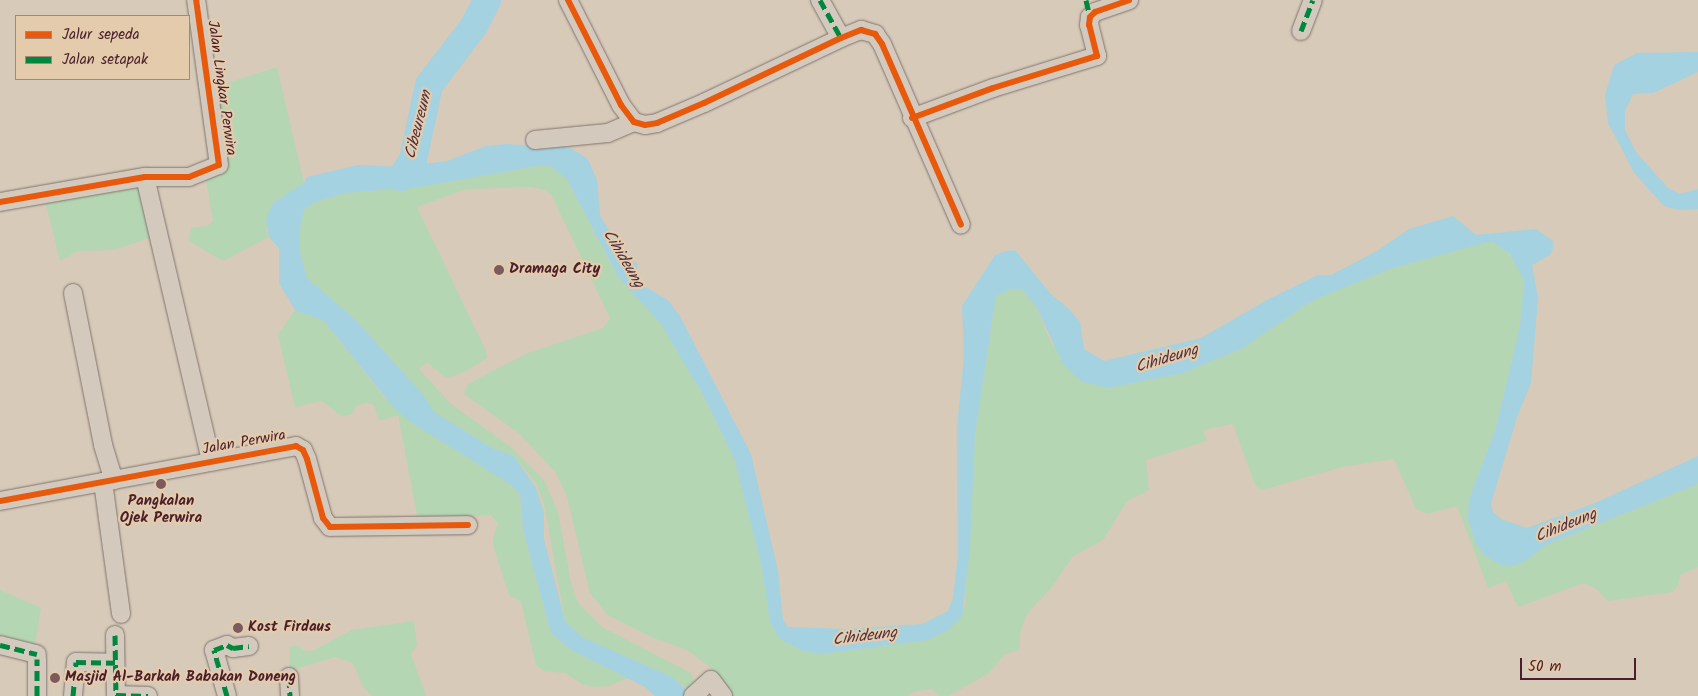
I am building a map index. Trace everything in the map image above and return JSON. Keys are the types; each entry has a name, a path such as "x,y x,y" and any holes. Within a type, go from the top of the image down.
{"street":[{"name":"Jalan Lingkar Perwira","path":"0,202 145,177 189,177 220,165 196,0"},
{"path":"568,0 621,105 634,122"},
{"path":"820,0 841,38"},
{"path":"912,118 993,88 1097,56 1088,8 1129,0"},
{"path":"1301,31 1313,0"},
{"path":"535,140 608,133 634,122 657,123 861,30 875,34 882,44 912,118 961,225"},
{"name":"Jalan Perwira","path":"145,177 160,234 212,461"},
{"path":"73,293 108,481 121,614"},
{"name":"Jalan Perwira","path":"0,501 212,461 299,448 307,459 325,524 330,527 468,525"},
{"path":"115,635 116,696 148,696"},
{"path":"0,645 37,656 37,696"},
{"path":"227,696 214,650 227,646 233,648 249,646"},
{"path":"72,696 76,662 115,663"},
{"path":"289,677 290,696"},
{"path":"701,689 723,696"}],"green space":[{"path":"277,67 304,183 273,203 266,229 269,237 223,261 189,241 191,228 207,226 213,221 206,179 220,168 215,92 218,86"},
{"path":"536,166 550,166 566,178 619,278 661,324 703,395 735,461 762,568 770,623 780,639 803,651 821,654 928,640 948,630 965,606 975,434 996,296 1009,290 1023,290 1036,306 1050,341 1082,382 1108,388 1183,373 1243,348 1310,302 1393,268 1492,241 1500,245 1516,262 1524,280 1523,298 1520,326 1495,431 1469,499 1468,519 1475,542 1484,555 1532,555 1546,545 1698,484 1698,567 1680,575 1678,586 1672,592 1608,601 1598,590 1584,583 1518,607 1506,581 1488,588 1457,506 1427,514 1416,509 1394,459 1342,467 1262,490 1255,485 1233,424 1203,430 1207,441 1146,460 1149,490 1127,501 1103,540 1073,556 1051,588 1027,614 1021,629 1019,650 1004,655 989,673 974,682 948,696 940,696 932,689 913,692 908,696 730,696 709,666 687,650 651,637 609,616 590,593 567,497 556,473 520,434 464,394 468,384 528,353 603,328 610,318 552,196 545,190 530,187 466,189 417,207 486,351 487,358 462,373 446,378 427,362 419,369 451,404 511,447 544,480 558,512 571,583 578,603 602,627 691,673 694,684 689,691 672,677 581,637 565,621 544,504 536,483 514,456 494,449 434,412 416,387 355,319 307,278 300,251 300,230 304,210 315,202 345,193 419,187"},
{"path":"139,182 150,238 114,250 78,251 60,261 45,200"},
{"path":"295,310 324,321 385,398 412,423 511,485 520,494 523,530 551,633 571,650 628,678 609,686 595,687 582,684 565,673 544,671 536,665 521,602 509,595 494,548 493,538 498,523 491,515 418,520 398,415 379,421 374,405 367,403 357,405 351,415 341,416 322,401 295,407 278,335"},
{"path":"0,590 41,608 34,653 0,645"},
{"path":"414,621 417,645 411,654 426,696 372,696 363,687 353,663 335,657 289,671 289,647 298,645 304,651 312,651 352,630"}],"water":[{"path":"1698,52 1698,72 1653,93 1633,94 1625,111 1625,130 1636,152 1668,188 1680,194 1698,189 1698,209 1679,210 1664,206 1635,174 1608,123 1605,95 1614,65 1637,53"},
{"name":"Cihideung","path":"505,144 569,147 588,159 597,180 600,215 611,234 638,265 636,277 646,287 668,300 681,318 751,454 778,571 783,620 788,627 848,629 922,624 948,611 953,598 958,555 957,427 964,357 962,306 995,255 1006,251 1015,250 1051,294 1070,310 1080,322 1084,349 1104,361 1201,338 1267,300 1318,275 1331,275 1377,251 1409,229 1453,216 1476,235 1536,229 1553,241 1553,248 1550,255 1532,265 1538,298 1531,383 1517,417 1495,490 1491,504 1493,512 1501,519 1527,528 1595,503 1698,456 1698,484 1546,545 1524,562 1512,566 1501,565 1484,555 1475,542 1468,519 1469,499 1495,431 1520,326 1524,280 1510,254 1492,241 1393,268 1310,302 1243,348 1183,373 1108,388 1082,382 1063,364 1036,306 1023,290 1009,290 996,296 975,434 970,547 962,617 948,630 928,640 821,654 803,651 780,639 770,623 762,568 735,461 703,395 661,324 619,278 566,178 550,166 536,166 419,187 345,193 315,202 304,210 300,230 300,251 307,278 355,319 424,396 434,412 494,449 514,456 536,488 544,513 544,539 565,621 582,637 672,677 693,696 655,696 645,687 571,650 551,633 523,530 520,494 511,485 412,423 394,408 324,321 295,310 279,283 279,248 269,237 266,219 273,203 304,183 307,177 358,165 404,167 447,161 486,146"}],"waterway":[{"name":"Cibeureum","path":"402,177 413,160 429,85 474,26 487,0"}],"marked path":[{"path":"820,0 841,38"},
{"path":"1086,0 1090,17"},
{"path":"1301,31 1313,0"},
{"path":"115,635 116,696"},
{"path":"0,645 37,654"},
{"path":"227,696 214,650 227,645 233,648 249,646"},
{"path":"37,659 37,696"},
{"path":"73,696 76,662 115,663"},
{"path":"289,677 290,696"},
{"path":"116,695 148,696"}],"cycle path":[{"path":"0,202 145,177 189,177 219,165 196,0"},
{"path":"568,0 621,105 634,122 645,125 657,123 704,103 861,30 875,34 882,44 961,225"},
{"path":"912,118 993,88 1097,56 1089,25 1090,17 1095,12 1129,0"},
{"path":"0,501 296,446 303,450 307,459 323,518 330,527 468,525"}],"place":[{"name":"Dramaga City","path":"499,270"},
{"name":"Pangkalan Ojek Perwira","path":"161,484"},
{"name":"Kost Firdaus","path":"238,628"},
{"name":"Masjid Al-Barkah Babakan Doneng","path":"55,678"}]}
